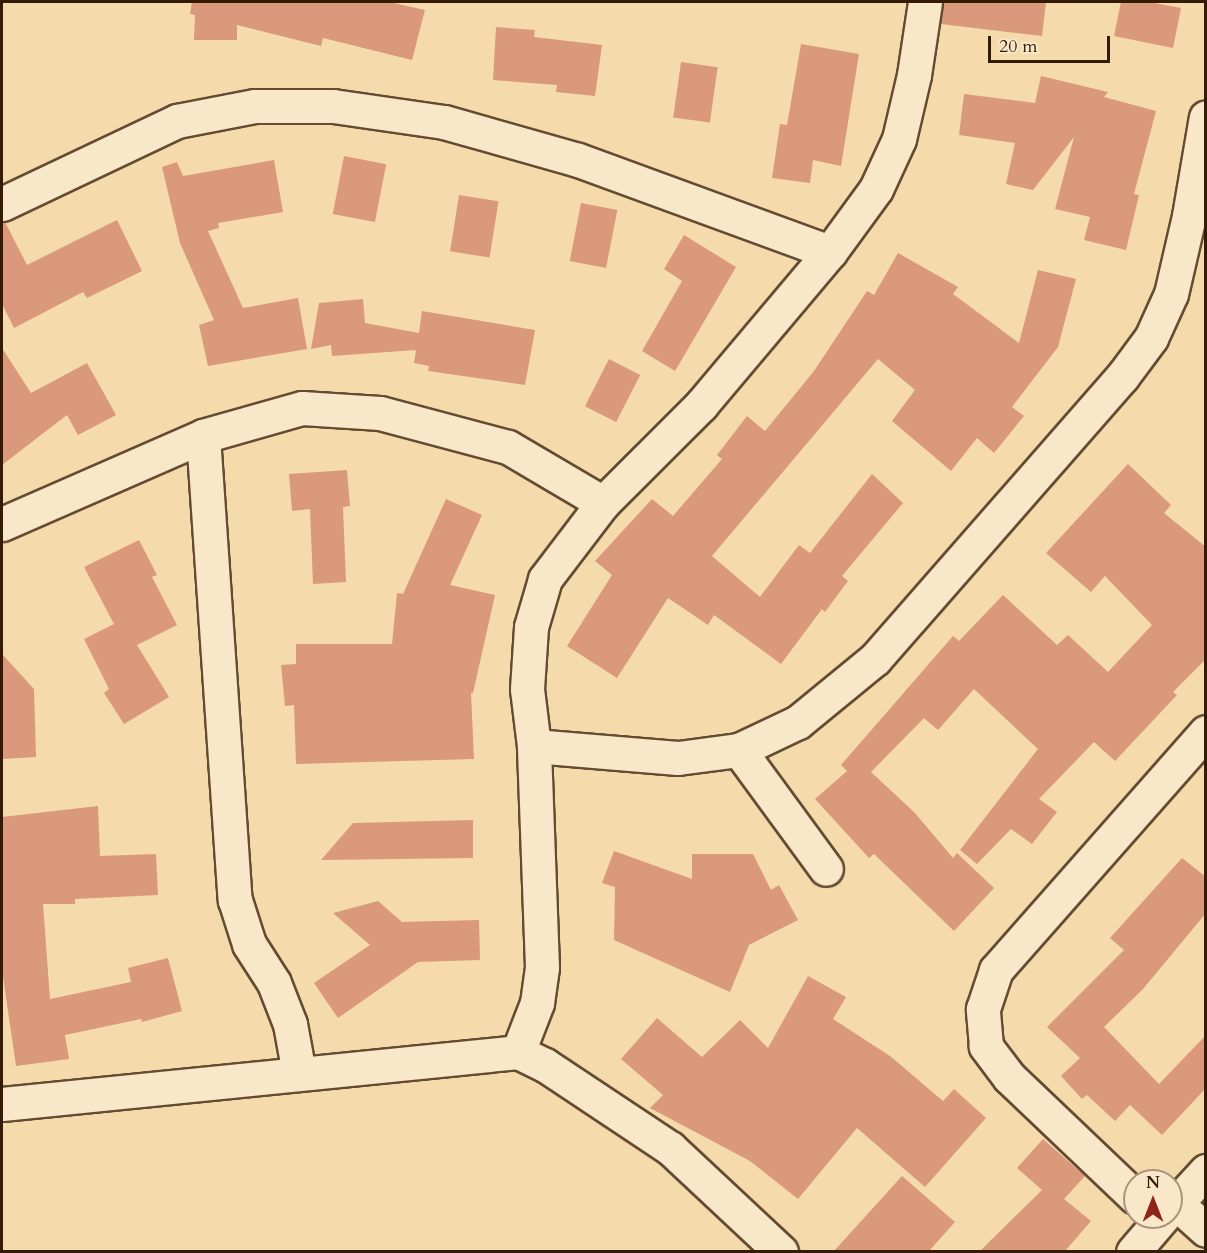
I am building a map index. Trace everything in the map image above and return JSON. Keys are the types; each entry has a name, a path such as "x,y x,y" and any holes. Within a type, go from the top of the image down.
{"street":[{"path":"518,1052 537,1003 542,967 534,746 528,689 531,627 545,579 603,503 701,405 830,252 876,189 899,140 914,75 925,2"},
{"path":"2,204 177,121 255,106 333,106 444,122 578,160 830,252"},
{"path":"534,746 678,758 739,750 798,722 875,659 1122,377 1151,338 1171,294 1189,216 1206,117"},
{"path":"2,524 203,436 302,408 380,413 508,447 603,503"},
{"path":"203,436 235,900 249,944 274,983 290,1024 299,1073"},
{"path":"1123,1186 1009,1077 986,1047 983,1010 996,970 1206,732"},
{"path":"739,750 826,869"},
{"path":"2,1104 518,1052 545,1065 670,1148 781,1251"},
{"path":"1183,1195 1206,1171"},
{"path":"1183,1220 1206,1230"},
{"path":"1133,1251 1152,1229"}],"building":[{"path":"192,2 389,2 425,10 412,60 323,38 321,46 237,25 237,40 194,40 195,15 190,14"},
{"path":"943,2 1046,2 1042,36 941,24"},
{"path":"1121,2 1149,2 1181,8 1173,48 1114,36"},
{"path":"496,27 535,30 534,37 602,45 595,96 556,92 557,85 493,80"},
{"path":"801,44 859,54 841,166 813,160 810,183 772,178 780,124 787,125"},
{"path":"681,62 718,67 710,123 673,117"},
{"path":"1041,76 1108,92 1104,97 1156,111 1134,194 1139,195 1126,250 1084,240 1090,217 1055,209 1074,137 1033,190 1006,184 1015,143 959,135 964,94 1035,103"},
{"path":"344,156 386,164 375,222 333,214"},
{"path":"274,160 283,212 218,223 219,228 208,231 243,308 298,298 307,349 208,366 199,325 214,320 180,243 162,167 177,162 183,176"},
{"path":"459,195 499,201 490,258 450,251"},
{"path":"581,203 617,210 606,268 570,261"},
{"path":"117,220 142,271 87,298 83,292 14,328 2,304 2,223 5,222 27,265"},
{"path":"684,235 736,267 675,371 642,351 682,281 664,269"},
{"path":"898,253 958,287 953,294 1019,343 1038,270 1076,279 1058,347 1012,407 1024,416 994,453 977,438 951,471 892,421 915,390 878,359 712,556 760,597 799,545 810,553 872,474 903,503 842,576 848,581 825,612 822,609 781,664 714,615 708,625 668,598 617,678 567,646 612,575 595,561 652,499 673,516 722,459 717,455 747,416 765,431 814,371 867,291 874,295"},
{"path":"363,299 365,323 419,333 422,311 535,330 525,385 428,371 429,366 414,363 416,350 332,356 331,345 311,349 319,303"},
{"path":"2,348 31,393 87,363 116,415 78,435 67,415 2,465"},
{"path":"609,359 640,375 616,422 585,406"},
{"path":"1128,464 1171,505 1164,513 1206,547 1206,659 1173,692 1177,695 1115,761 1094,742 1039,799 1057,812 1032,844 1011,829 977,864 960,850 1038,749 974,689 938,730 924,718 871,772 914,812 953,858 957,853 994,888 954,931 874,854 869,858 815,799 847,771 841,765 953,636 959,641 1003,595 1057,645 1068,635 1108,672 1152,625 1105,576 1091,592 1046,553"},
{"path":"347,470 350,506 343,507 346,582 313,584 310,509 292,511 289,474"},
{"path":"446,499 482,515 450,585 495,595 473,693 471,693 474,759 296,764 294,705 285,706 281,665 296,664 296,644 392,644 397,593 403,594"},
{"path":"139,540 157,575 152,577 177,625 137,645 169,697 124,724 104,693 109,689 84,639 114,624 84,567"},
{"path":"2,654 34,689 36,757 2,759"},
{"path":"98,806 100,856 156,854 158,895 75,899 75,904 43,904 50,999 131,982 128,968 168,958 182,1011 142,1022 141,1019 65,1035 69,1059 16,1066 2,970 2,817"},
{"path":"473,820 473,858 321,860 353,823"},
{"path":"614,851 692,879 692,854 753,854 771,890 779,885 798,920 749,945 730,992 614,940 615,887 602,883"},
{"path":"1182,858 1206,877 1206,913 1143,989 1104,1027 1159,1084 1206,1035 1206,1088 1162,1135 1130,1105 1115,1121 1087,1095 1082,1099 1061,1076 1080,1058 1047,1027 1124,950 1110,938"},
{"path":"378,901 402,922 479,920 480,960 418,962 338,1018 314,983 370,945 333,913"},
{"path":"808,976 846,997 833,1019 890,1056 943,1101 954,1089 986,1118 925,1187 857,1128 798,1199 750,1161 650,1108 663,1095 621,1059 657,1018 702,1057 740,1020 768,1048"},
{"path":"1043,1139 1085,1176 1064,1199 1091,1221 1065,1251 980,1251 1042,1190 1017,1168"},
{"path":"902,1176 955,1222 929,1251 834,1251"}]}
